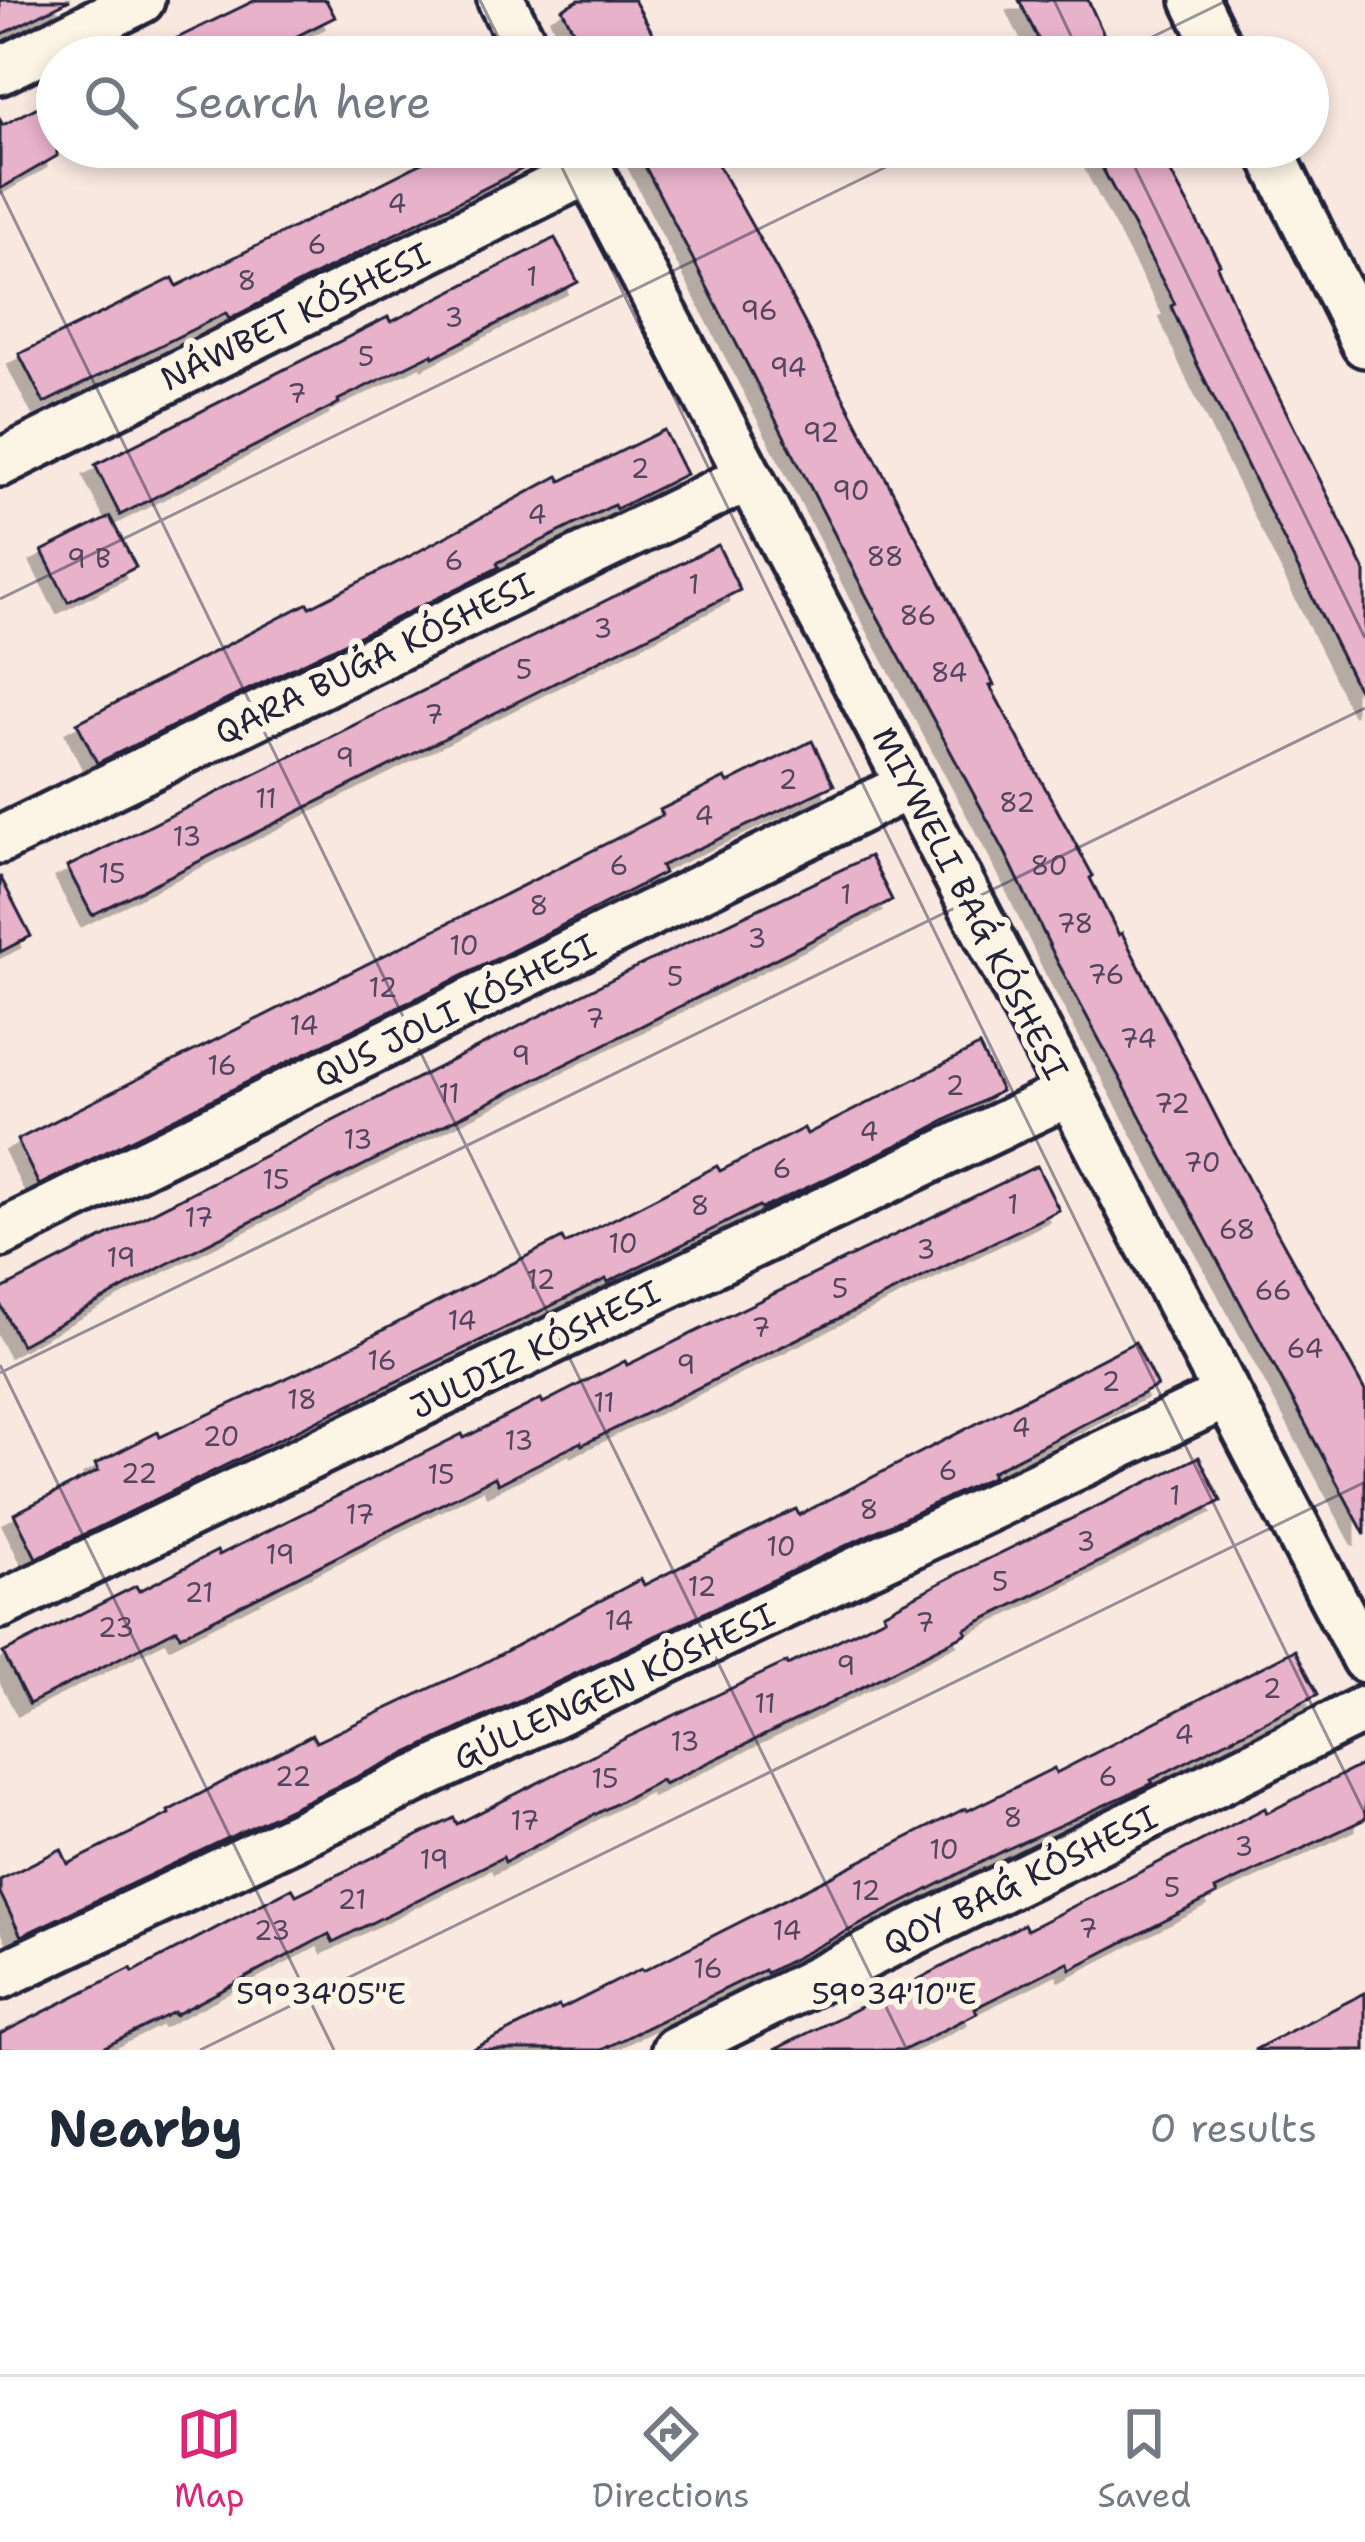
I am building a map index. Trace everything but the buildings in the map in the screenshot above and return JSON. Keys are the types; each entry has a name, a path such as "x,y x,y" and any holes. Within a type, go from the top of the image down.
{"street":[{"path":"70,36 141,0"},
{"path":"500,0 519,36"},
{"path":"1195,0 1213,36"},
{"path":"0,71 36,53"},
{"name":"NÁWBET KÓSHESI","path":"0,463 566,168"},
{"name":"MIYWELI BAǴ KÓSHESI","path":"588,168 1365,1659"},
{"path":"1278,168 1365,344"},
{"name":"QARA BUǴA KÓSHESI","path":"0,840 749,477"},
{"path":"0,1234 910,785"},
{"path":"0,1604 1069,1093"},
{"name":"GÚLLENGEN KÓSHESI","path":"0,1976 1227,1395"},
{"name":"QOY BAǴ KÓSHESI","path":"675,2050 1365,1709"}]}
